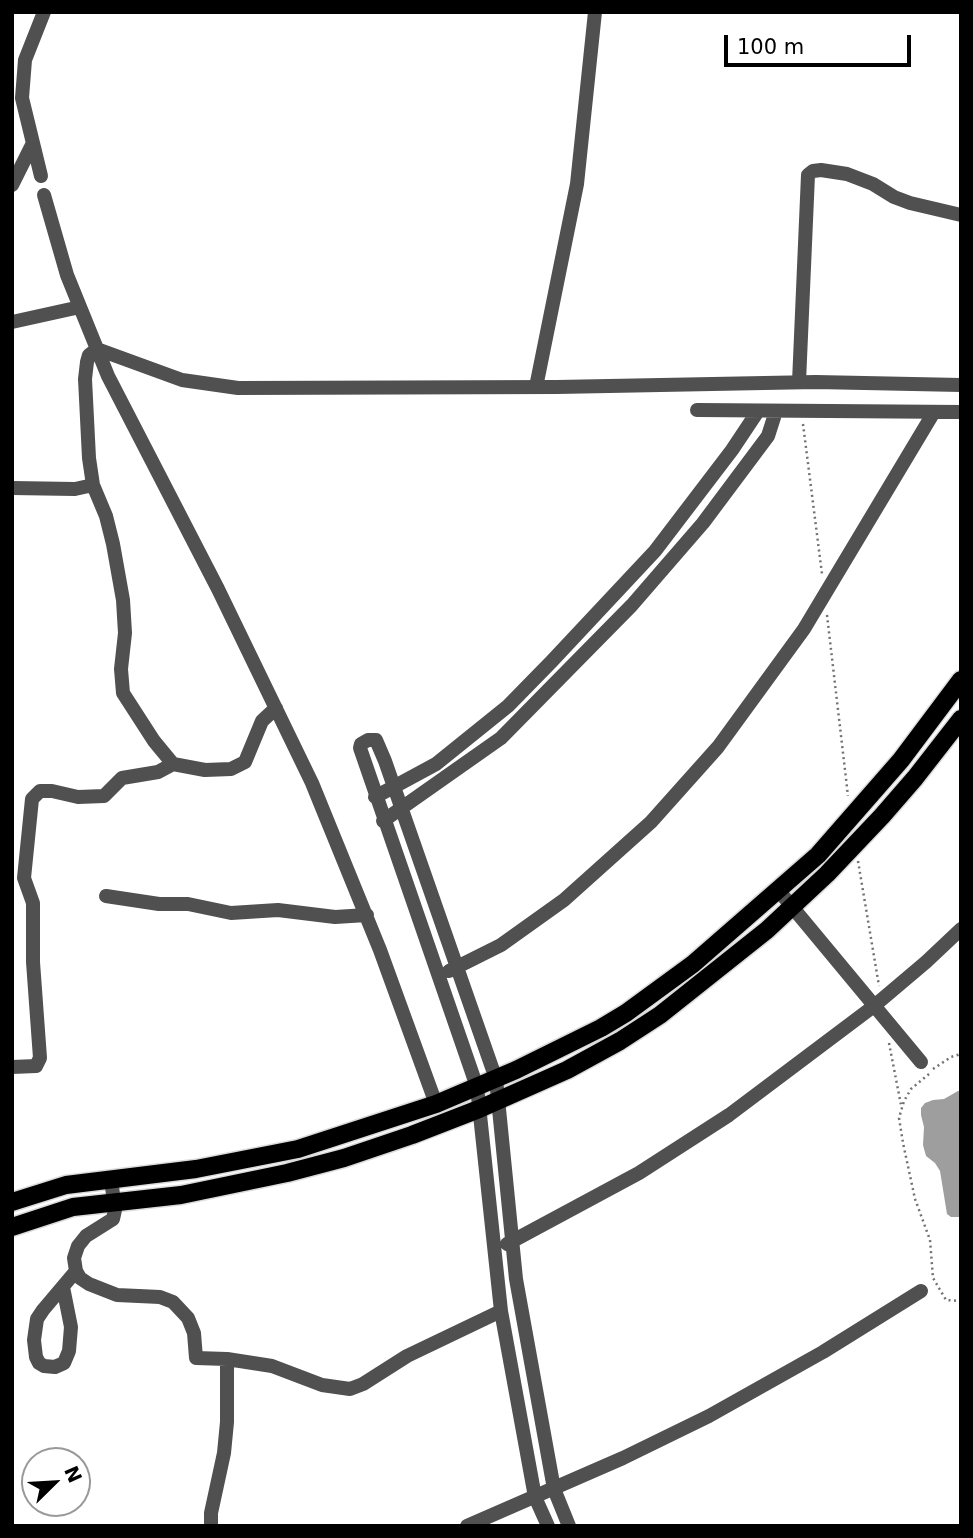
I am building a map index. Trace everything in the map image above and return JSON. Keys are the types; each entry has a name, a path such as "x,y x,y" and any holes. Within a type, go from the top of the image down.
{"main road":[{"path":"12,1202 66,1185 195,1169 298,1149 409,1114 477,1087 626,1013 693,964 818,855 867,800 961,680"},
{"path":"12,1227 73,1208 181,1195 287,1173 401,1139 479,1109 567,1070 660,1015 767,930 856,844 915,778 961,719"}],"street":[{"path":"41,176 33,144 19,112 24,60 44,12"},
{"path":"536,387 577,184 595,12"},
{"path":"12,185 33,144"},
{"path":"799,382 808,175 821,170 846,174 910,203 961,215"},
{"path":"44,195 67,275 108,376 218,589 312,783 367,915 436,1104"},
{"path":"12,322 79,307"},
{"path":"97,349 182,380 238,388 536,387 799,382 961,385"},
{"path":"97,349 89,355 85,379 89,458 93,485 106,516 113,544 123,600 123,693 154,741 173,764 205,771 239,766 248,757 262,721 276,708"},
{"path":"697,410 961,412"},
{"path":"375,797 436,764 508,706 655,551 732,450 758,411"},
{"path":"383,821 501,738 632,606 703,523 760,447 768,436 776,411"},
{"path":"438,976 501,945 564,900 651,822 718,747 804,629 934,412"},
{"path":"12,488 75,489 93,485"},
{"path":"548,1526 535,1497 501,1311 477,1087 375,797 360,748 361,744 368,740 376,740 496,1079 516,1279 554,1489 569,1526"},
{"path":"12,1067 36,1066 41,1052 33,962 33,903 24,878 32,799 40,791 78,797 104,796 122,778 158,772 173,764"},
{"path":"779,891 880,1008 921,1062"},
{"path":"106,896 159,904 188,904 231,913 278,910 335,917 367,915"},
{"path":"494,1249 513,1242 639,1173 710,1128 880,1008 961,929"},
{"path":"111,1179 113,1219 86,1236 78,1246 74,1258 76,1271 80,1278 89,1284 117,1295 160,1297 173,1303 188,1318 194,1333 196,1358 227,1359 272,1366 322,1385 349,1389 363,1384 407,1356 501,1311"},
{"path":"63,1287 71,1327 69,1351 64,1363 55,1367 44,1366 36,1357 34,1340 37,1320 43,1310 76,1271"},
{"path":"467,1526 624,1458 709,1416 823,1352 922,1291"},
{"path":"211,1526 225,1442 227,1359"}],"path":[{"path":"856,844 880,1008 902,1109"},
{"path":"961,1054 938,1064 911,1089 899,1118 915,1199 930,1240 933,1278 946,1300 961,1301"}],"shaded area":[{"path":"961,1091 960,1217 951,1217 947,1214 940,1171 926,1156 921,1108 925,1103 944,1099"}]}
